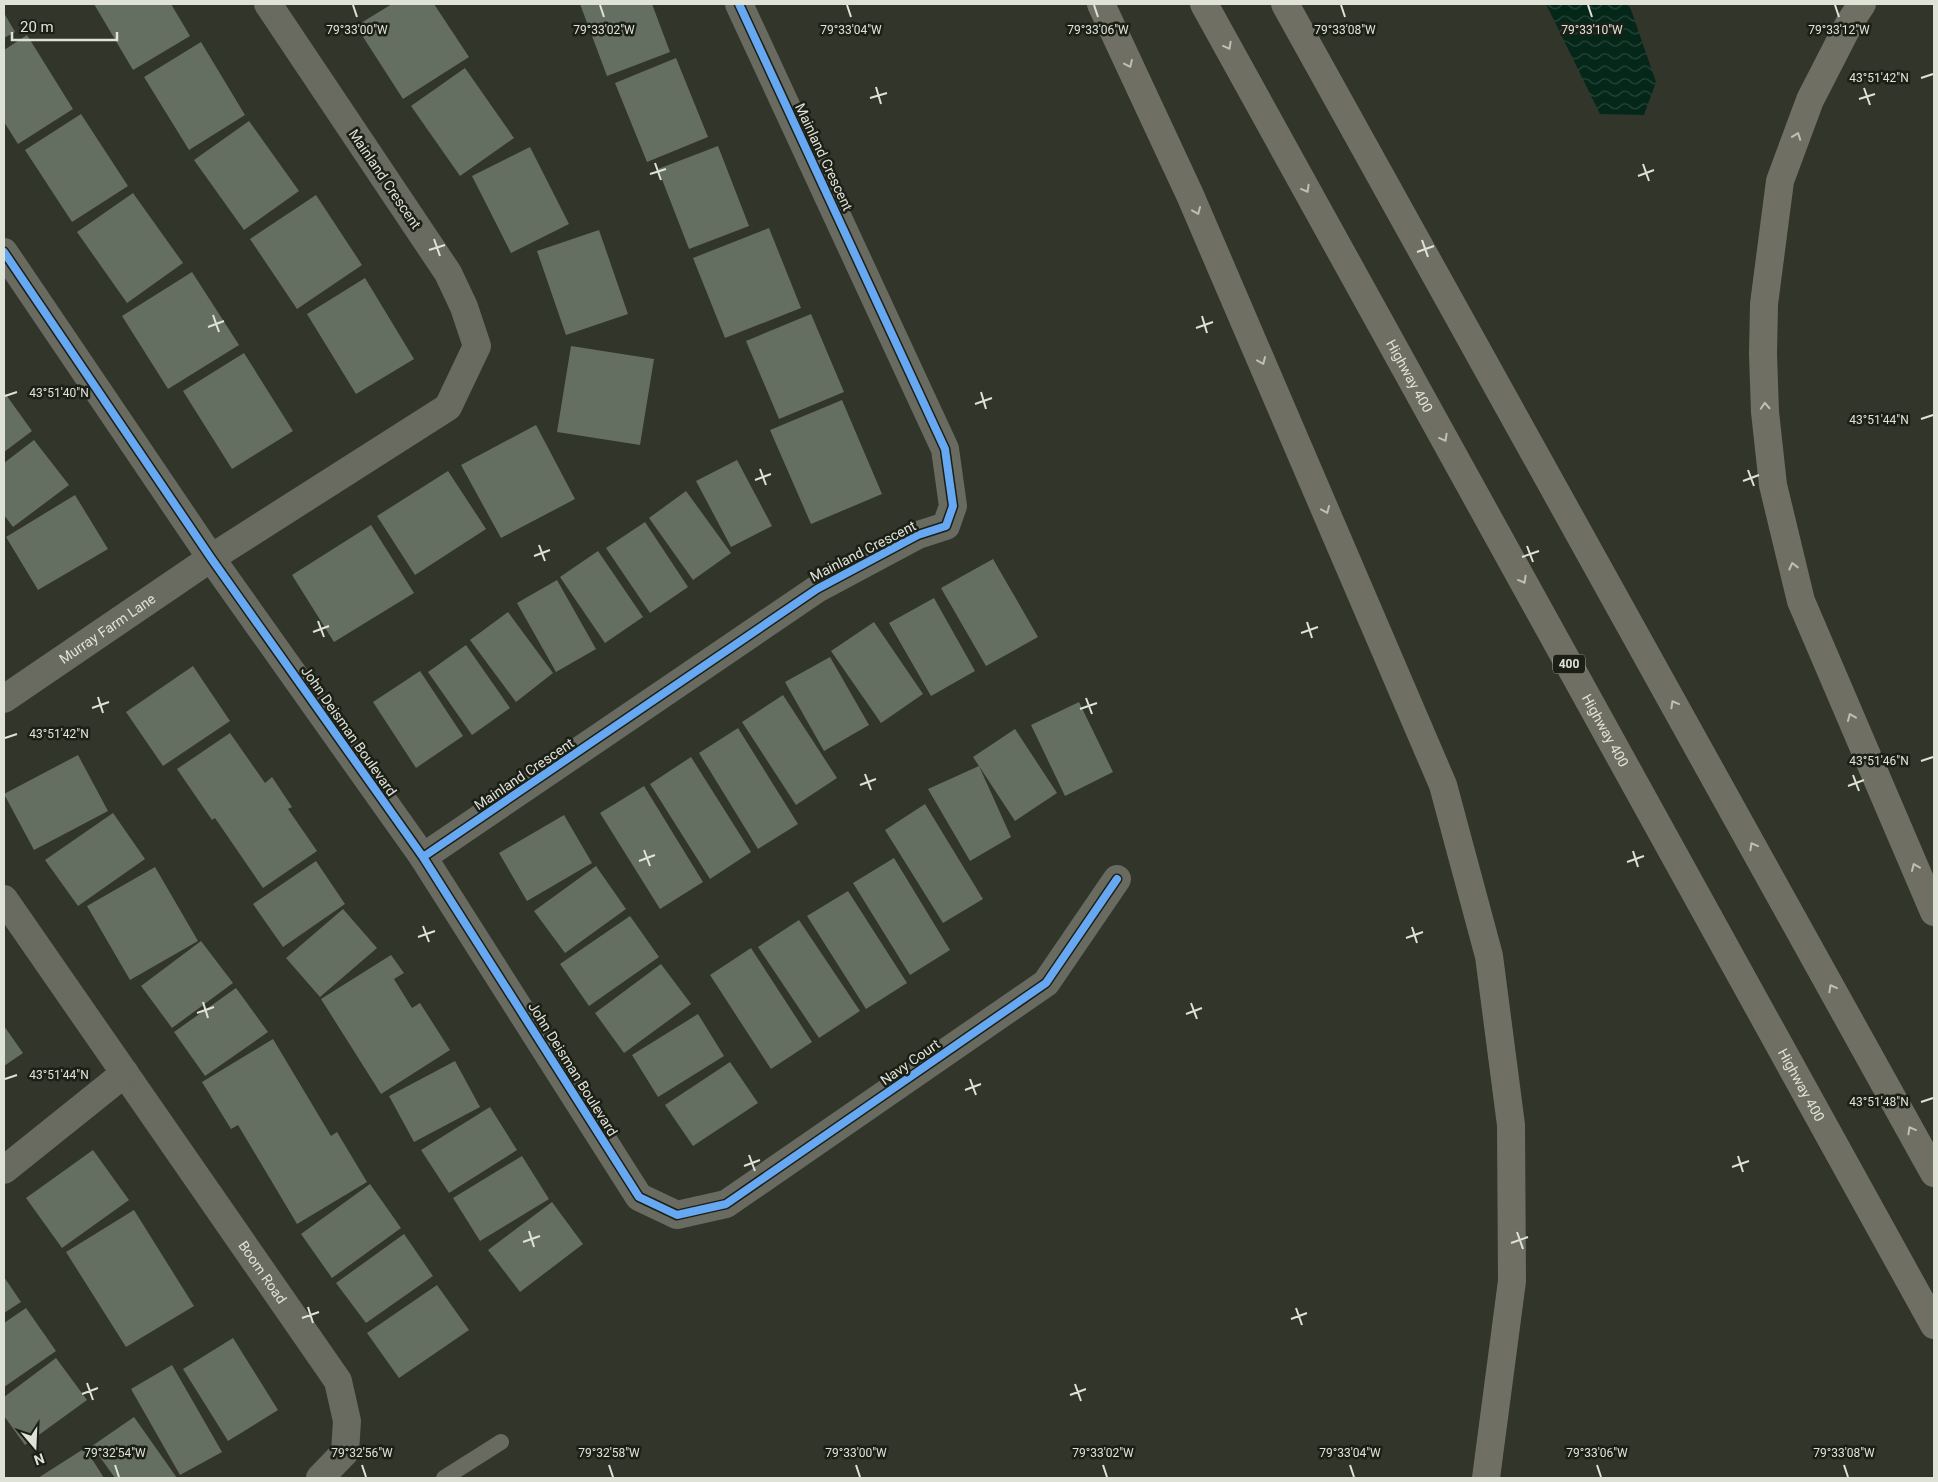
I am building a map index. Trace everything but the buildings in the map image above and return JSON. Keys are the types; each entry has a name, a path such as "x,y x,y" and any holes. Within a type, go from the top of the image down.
{"highway":[{"path":"1101,4 1190,195 1443,785 1489,956 1511,1125 1512,1281 1486,1478"},
{"name":"Highway 400","path":"1204,4 1934,1325"},
{"path":"1285,4 1934,1173"},
{"path":"1862,4 1850,22 1810,100 1780,182 1764,304 1765,412 1773,485 1801,601 1934,912"}],"street":[{"name":"Mainland Crescent","path":"210,558 448,407 477,346 464,306 448,273 268,4"},
{"name":"Mainland Crescent","path":"423,858 817,589 918,535 946,526 953,506 945,449 739,4"},
{"name":"John Deisman Boulevard","path":"4,252 210,558 423,858 640,1197 677,1215"},
{"name":"Murray Farm Lane","path":"4,699 210,558"},
{"name":"Navy Court","path":"677,1215 726,1204 1046,984 1117,879"},
{"name":"Boom Road","path":"4,899 338,1381 347,1421 345,1452 320,1478"},
{"path":"4,1170 126,1073"}],"lane":[{"path":"444,1478 501,1442"}],"water":[{"path":"1546,4 1629,4 1656,82 1644,115 1600,114"}],"cycle path":[{"path":"423,857 817,589 918,535 946,526 953,506 945,449 739,4"},
{"path":"4,252 211,558 423,857 639,1197 677,1215 726,1204 1046,983 1117,879"}]}
